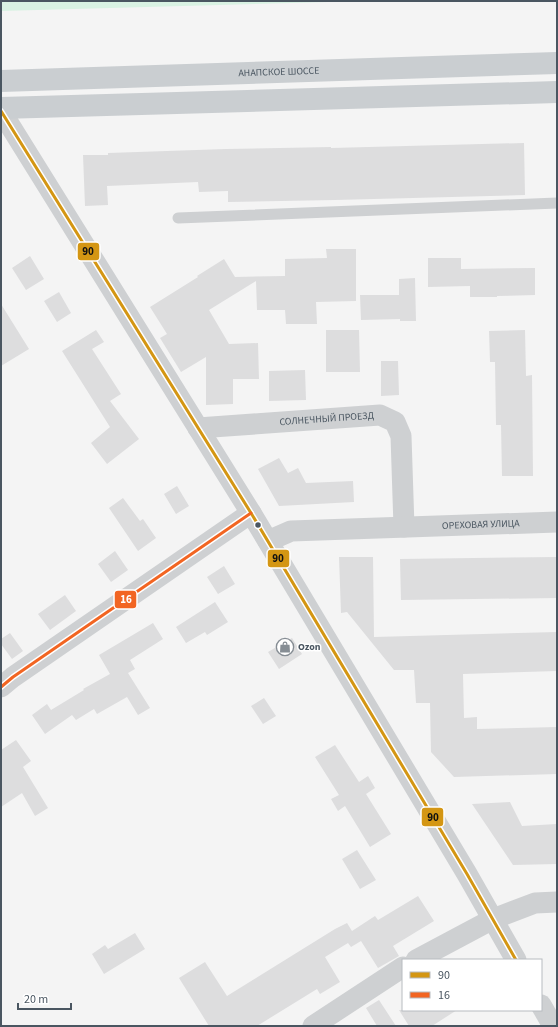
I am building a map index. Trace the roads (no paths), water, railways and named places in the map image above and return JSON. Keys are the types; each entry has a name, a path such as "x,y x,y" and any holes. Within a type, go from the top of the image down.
{"main road":[{"name":"АНАПСКОЕ ШОССЕ","path":"1,81 557,62"},
{"path":"1,109 557,92"}],"street":[{"path":"1,109 268,541 467,874 515,959"},
{"name":"СОЛНЕЧНЫЙ ПРОЕЗД","path":"198,428 380,415 385,417 395,422 401,436 404,527"},
{"path":"5,676 251,513"},
{"name":"ОРЕХОВАЯ УЛИЦА","path":"268,541 291,531 557,522"},
{"path":"418,959 493,919 535,903 557,902"},
{"path":"313,1026 402,968"},
{"path":"542,1007 553,1026"}],"lane":[{"path":"178,218 557,203"}],"place":[{"name":"Ozon","path":"285,647"}]}
